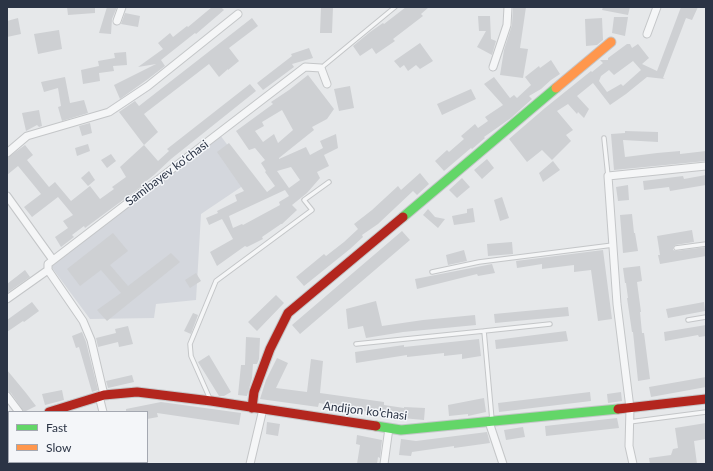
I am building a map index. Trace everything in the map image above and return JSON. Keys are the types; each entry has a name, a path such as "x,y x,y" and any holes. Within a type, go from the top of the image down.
{"street":[{"path":"118,22 122,7"},
{"path":"493,67 506,25 508,7"},
{"path":"647,34 657,7"},
{"path":"7,153 27,136 108,112 148,86 238,14"},
{"path":"252,408 254,392 270,349 288,313 611,42"},
{"name":"Samibayev ko'chasi","path":"7,300 48,270 48,264 53,260 306,67 321,68"},
{"path":"321,68 326,84"},
{"path":"633,464 629,446 630,408 617,304 608,176 706,166"},
{"path":"7,196 53,260"},
{"path":"48,270 83,321 91,340 103,411"},
{"name":"Andijon ko'chasi","path":"52,411 101,395 137,392 211,401 401,430 630,408 706,399"},
{"path":"7,396 18,411"},
{"path":"250,464 263,409"},
{"path":"490,422 503,464"},
{"path":"384,464 389,428"}],"lane":[{"path":"321,68 395,7"},
{"path":"604,138 608,176"},
{"path":"211,401 191,356 190,344 216,281 312,210 304,200 329,182"},
{"path":"676,248 706,244"},
{"path":"432,272 480,262 613,245"},
{"path":"688,320 706,317"},
{"path":"356,344 550,324"},
{"path":"484,331 490,422"},
{"path":"629,422 706,412"}],"shaded area":[{"path":"220,135 253,179 201,214 196,300 156,304 154,318 90,319 50,265"}],"building":[{"path":"67,7 95,7 95,13 68,15"},
{"path":"107,7 117,7 112,19 111,34 99,33"},
{"path":"212,7 221,7 224,10 196,34 195,33 161,60 165,66 120,99 114,85 156,64 138,67 163,49 158,43 170,33 173,37 187,26 188,27"},
{"path":"321,7 333,7 332,33 320,33"},
{"path":"406,7 429,7 421,14 423,16 393,39 395,41 376,54 372,48 360,56 353,46 370,32 383,23 384,24"},
{"path":"513,7 526,7 520,48 528,49 523,78 500,75 504,50 512,25"},
{"path":"603,7 630,7 628,15 602,10"},
{"path":"681,7 698,7 692,20 686,18 663,78 665,79 647,77 610,105 593,83 577,96 589,109 584,118 578,112 577,114 568,104 557,111 573,130 566,135 571,141 552,160 542,150 527,162 509,139 545,108 603,63 600,60 608,60 608,58 627,44 630,44 632,48 638,44 649,58 642,64 657,71","holes":["633,61 641,70 623,86 621,84 607,92 599,81 601,76 609,70 614,75"]},
{"path":"125,13 140,16 138,27 121,24"},
{"path":"478,16 490,16 491,39 496,41 492,55 477,47 486,31 479,31"},
{"path":"614,17 628,17 625,36 612,33"},
{"path":"18,18 21,34 7,37 7,21"},
{"path":"252,18 258,26 229,48 239,61 219,77 209,64 144,114 158,132 144,145 119,112 135,101 139,106"},
{"path":"602,18 603,40 597,45 586,46 585,19"},
{"path":"59,30 62,49 38,54 34,34"},
{"path":"420,43 433,61 420,69 416,65 408,71 404,65 400,68 394,61"},
{"path":"309,48 313,58 292,64 294,67 263,90 257,83 292,56 291,54"},
{"path":"126,52 127,65 113,66 114,71 99,73 100,81 83,84 81,70 99,66 98,61 115,58 114,53"},
{"path":"551,60 560,74 541,89 529,96 532,99 511,118 484,137 485,138 444,171 435,161 447,150 449,152 464,139 461,136 475,124 478,128 488,121 485,117 503,105 484,84 494,77 510,98 514,95 517,98 531,85 525,77 539,66 540,68"},
{"path":"308,75 334,109 327,119 312,127 314,130 279,159 306,147 310,155 323,148 320,141 336,134 338,148 324,155 329,166 317,172 320,178 307,193 292,205 297,210 282,224 262,237 263,239 247,247 245,246 217,266 210,252 233,239 222,219 209,225 206,218 218,213 217,211 237,201 235,195 244,191 217,152 229,143 267,192 275,186 265,172 266,171 261,163 265,160 255,148 249,150 236,131 273,104 271,102","holes":["282,110 293,130 278,143 274,134 263,142 255,131 264,126 262,122","291,167 300,180 289,188 277,171","285,190 289,196 279,202 280,205 243,225 242,224 233,228 229,216"]},
{"path":"65,77 70,103 84,100 88,113 62,121 58,107 61,106 58,88 44,92 41,82"},
{"path":"250,84 256,91 171,159 141,185 142,186 85,228 84,226 72,235 74,237 61,247 55,237 68,228 63,221 73,215 58,197 32,217 24,207 41,194 18,166 7,175 7,158 25,145 33,155 27,160 49,187 55,182 71,201 90,186 100,199 114,189 112,187 126,177 120,167 144,145 158,161 169,151 167,149"},
{"path":"350,86 354,108 339,111 334,89"},
{"path":"471,89 476,99 442,115 437,104"},
{"path":"39,110 42,126 39,127 37,125 26,131 22,113"},
{"path":"90,123 92,133 82,136 79,126"},
{"path":"625,131 658,132 658,142 623,140 625,157 680,151 680,154 706,151 706,161 614,170 611,134 625,133"},
{"path":"88,144 90,151 77,156 75,148"},
{"path":"111,154 116,161 107,168 101,160"},
{"path":"487,159 494,168 482,179 474,170"},
{"path":"553,161 560,170 543,182 539,173"},
{"path":"89,171 95,180 88,186 81,178"},
{"path":"420,173 429,184 417,195 413,191 378,224 362,235 363,237 350,249 304,286 296,277 324,254 326,256 344,242 358,229 354,224 398,186 401,190"},
{"path":"706,175 706,185 670,191 669,187 644,190 643,181 683,176 684,179"},
{"path":"462,178 470,187 457,198 449,190"},
{"path":"628,185 629,200 618,201 616,187"},
{"path":"502,197 509,218 500,221 494,200"},
{"path":"473,208 475,222 454,225 452,216 467,213 467,209"},
{"path":"428,209 435,217 445,219 438,228 423,215"},
{"path":"632,214 638,251 623,253 620,215"},
{"path":"692,230 694,242 675,245 673,250 676,251 706,247 706,256 660,264 657,236"},
{"path":"402,231 410,240 300,334 292,325"},
{"path":"113,233 128,251 110,265 128,286 171,253 180,262 107,321 97,310 121,293 101,270 80,286 67,269"},
{"path":"512,242 513,254 488,256 487,244"},
{"path":"464,250 467,261 448,265 446,255"},
{"path":"603,250 612,319 598,321 591,270 574,272 574,265 542,269 542,264 517,268 516,261"},
{"path":"492,264 495,273 478,276 477,274 417,289 415,279"},
{"path":"640,266 642,281 637,282 642,333 644,333 650,379 638,381 633,332 623,268"},
{"path":"25,270 30,277 7,293 7,284"},
{"path":"196,273 201,281 190,288 185,280"},
{"path":"276,295 284,303 257,331 248,322"},
{"path":"376,301 382,326 475,315 476,325 403,332 366,338 363,326 348,329 346,309"},
{"path":"32,302 39,311 7,332 7,320"},
{"path":"704,302 705,311 668,318 666,309"},
{"path":"568,307 569,316 495,323 494,314"},
{"path":"193,313 198,315 191,334 184,331"},
{"path":"706,325 706,336 699,337 698,335 665,341 664,332"},
{"path":"128,326 133,344 119,347 118,342 98,347 96,338 116,333 115,329"},
{"path":"566,331 568,341 496,349 495,340"},
{"path":"82,332 98,390 92,392 79,347 76,348 72,336"},
{"path":"246,337 260,338 259,359 257,364 253,364 252,378 247,396 238,395 241,365 245,365"},
{"path":"479,339 481,356 462,359 462,354 444,356 444,353 407,357 407,355 356,363 355,352 404,345 404,347"},
{"path":"209,355 231,392 224,396 219,396 198,362"},
{"path":"277,358 288,363 276,388 307,392 311,359 323,361 320,393 384,402 384,405 404,408 425,408 424,420 385,417 386,415 319,403 318,407 260,399 266,380"},
{"path":"7,370 36,406 23,411 11,393 7,391"},
{"path":"132,375 134,382 108,388 106,381"},
{"path":"706,377 706,387 651,397 649,387"},
{"path":"62,390 64,400 45,405 42,394"},
{"path":"590,392 591,401 499,412 498,403"},
{"path":"621,392 622,401 608,403 607,394"},
{"path":"484,398 486,412 468,416 468,414 449,416 448,405"},
{"path":"161,402 241,413 239,425 157,413 158,417 148,419 148,411 126,411 126,409"},
{"path":"617,418 619,428 546,436 545,426"},
{"path":"267,422 280,424 278,436 266,434"},
{"path":"706,423 706,439 694,441 697,464 650,464 649,458 671,455 673,449 678,448 675,428"},
{"path":"523,427 525,437 506,440 504,430"},
{"path":"487,432 490,443 412,452 411,456 399,455 401,439 416,441"},
{"path":"357,435 382,440 380,458 378,457 377,464 357,464 360,445 356,444"}],"traffic: fast":[{"path":"403,217 556,88"},
{"path":"376,426 401,430 618,409"}],"traffic: slow":[{"path":"556,88 611,42"}],"traffic: jam":[{"path":"252,408 254,392 270,349 288,313 403,217"},
{"path":"52,411 104,395 137,392 211,401 376,426"},
{"path":"618,409 706,399"}]}
